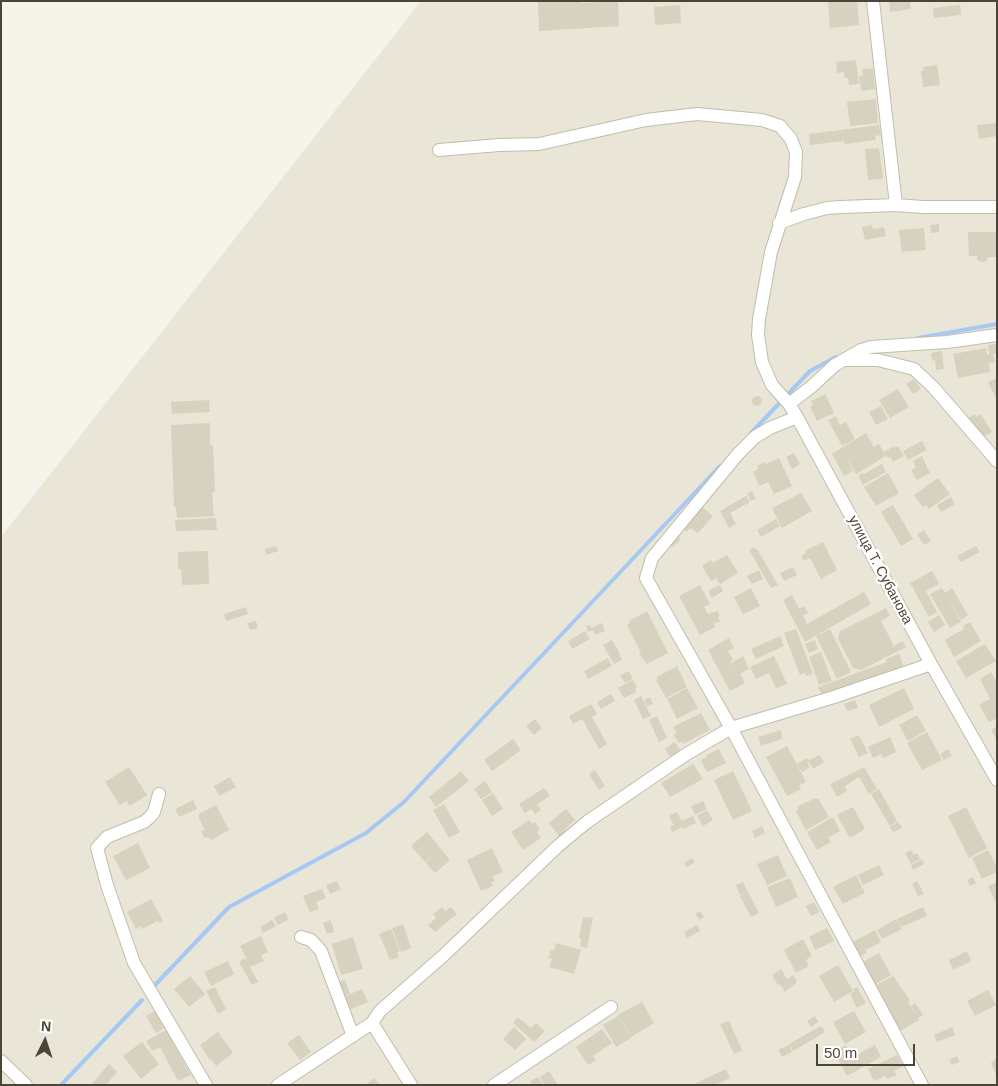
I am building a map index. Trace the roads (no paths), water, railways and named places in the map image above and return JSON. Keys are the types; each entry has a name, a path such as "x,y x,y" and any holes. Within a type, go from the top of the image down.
{"street":[{"path":"873,1 896,204"},
{"name":"улица Т. Субанова","path":"439,150 547,142 646,120 697,114 762,120 780,126 792,139 796,152 795,177 771,252 759,319 759,349 762,362 772,385 797,417 931,664 997,780"},
{"path":"779,223 827,208 896,204 924,207 997,207"},
{"path":"787,402 842,361 861,350 871,347 947,342 997,334"},
{"path":"842,361 878,360 914,369 934,388 997,461"},
{"path":"797,417 770,428 756,437 738,454 652,558 646,578 731,728 922,1085"},
{"path":"278,1085 372,1023 380,1011 444,955 565,840 587,822 685,754 731,728 834,697 931,664"},
{"path":"159,794 154,812 150,817 144,822 107,837 97,848 107,885 134,963 206,1085"},
{"path":"301,937 311,940 321,951 353,1036"},
{"path":"494,1085 611,1007"},
{"path":"372,1023 412,1085"},
{"path":"1,1061 26,1085"},
{"path":"1,1073 15,1074"}],"waterway":[{"path":"918,338 997,324"},
{"path":"751,433 810,371 836,357"},
{"path":"155,985 229,907 366,833 404,802 720,466"},
{"path":"61,1085 142,1000"}]}
